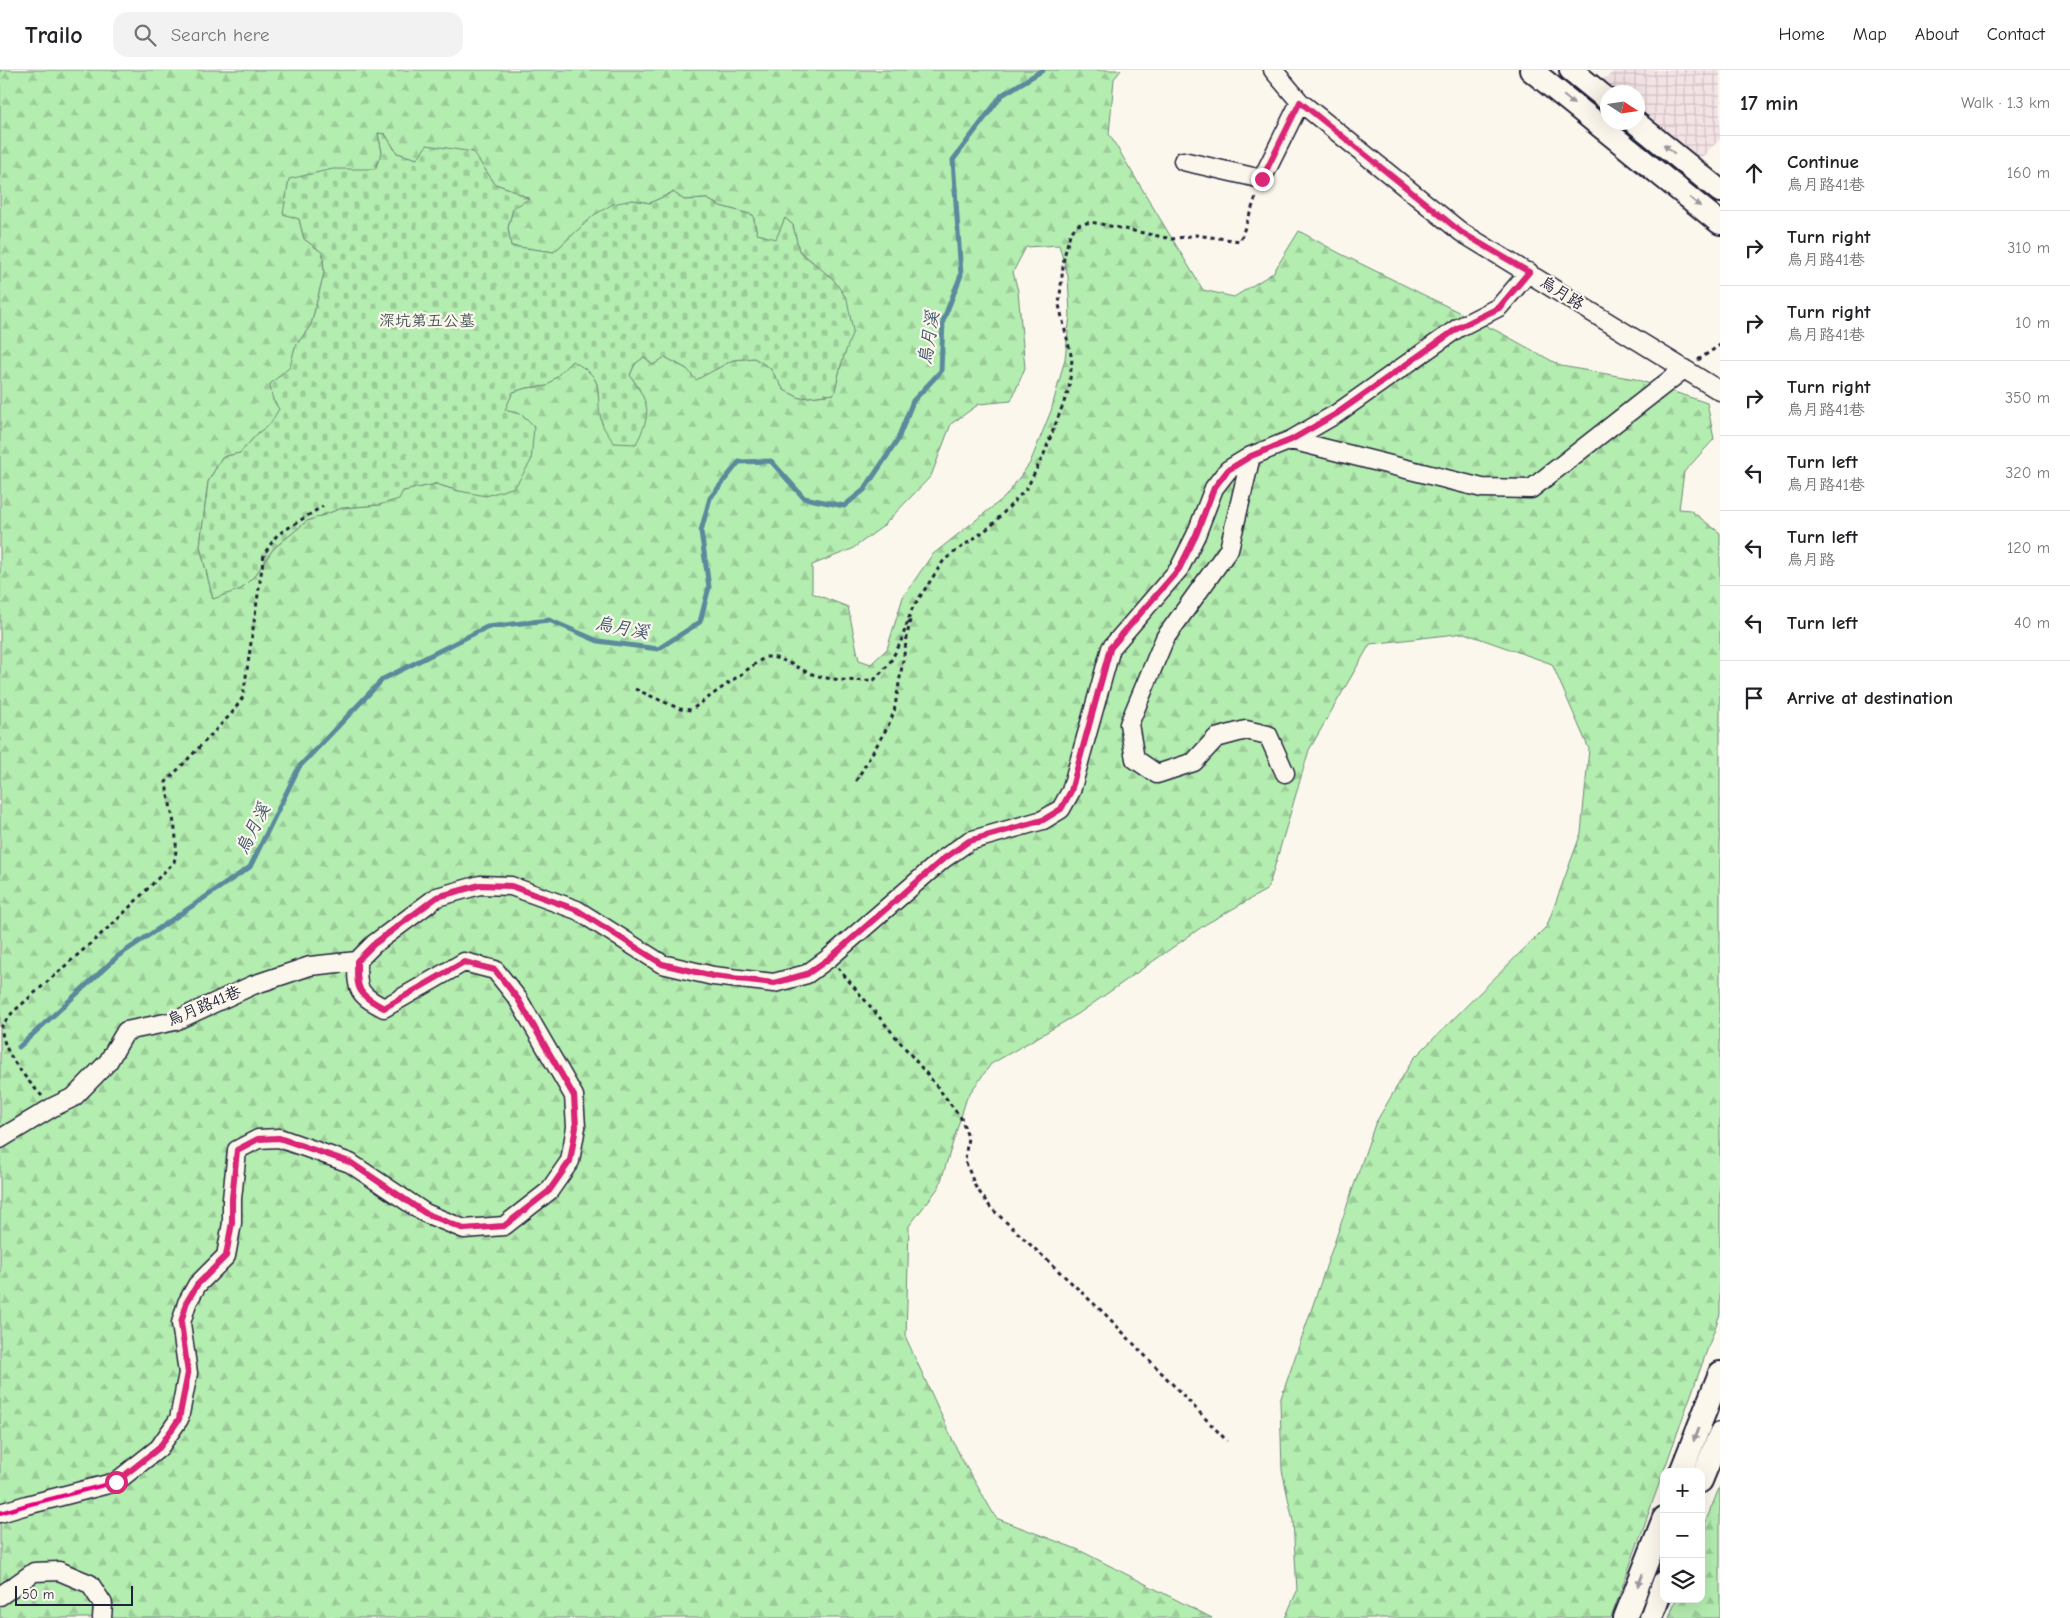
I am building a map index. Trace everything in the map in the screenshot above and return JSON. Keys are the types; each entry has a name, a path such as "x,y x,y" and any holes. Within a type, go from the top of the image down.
{"main road":[{"path":"1531,70 1720,223"},
{"path":"1570,70 1600,94"},
{"path":"1645,130 1720,191"},
{"path":"1683,1468 1720,1373"},
{"path":"1705,1471 1720,1434"},
{"path":"1625,1618 1660,1528"},
{"path":"1651,1618 1660,1593"}],"street":[{"name":"烏月路","path":"1274,70 1300,102 1461,232 1720,391"},
{"path":"1183,161 1262,179 1300,102"},
{"path":"0,1513 116,1482 159,1448 179,1419 188,1373 181,1323 186,1303 197,1285 226,1256 232,1222 232,1199 237,1150 258,1139 279,1138 350,1162 425,1213 464,1229 504,1226 549,1191 570,1161 576,1127 574,1096 518,999 495,970 464,962 384,1008 368,999 357,986 357,961 374,944 437,897 480,885 511,886 577,910 662,964 713,976 774,983 807,974 830,958 942,860 969,841 1043,820 1061,809 1071,791 1110,648 1179,569 1196,535 1214,488 1228,470 1251,456 1291,440 1336,414 1458,328 1499,308 1529,272"},
{"path":"1291,440 1482,488 1531,489 1684,369"},
{"path":"1251,456 1229,548 1165,638 1130,724 1135,759 1157,774 1194,762 1216,738 1246,730 1268,736 1285,773"},
{"name":"烏月路41巷","path":"0,1139 53,1107 74,1097 108,1062 126,1031 175,1021 253,984 310,966 357,961"},
{"path":"0,1596 34,1572 59,1571 90,1584 103,1604 102,1618"}],"path":[{"path":"635,689 680,709 690,710 764,657 774,657 812,674 842,681 874,680 889,664 900,644 912,609 944,560 991,526 1027,488 1044,454 1069,389 1072,360 1059,305 1064,257 1070,234 1077,225 1090,222 1172,239 1196,235 1240,241 1262,179"},
{"path":"1684,369 1720,345"},
{"path":"53,1107 11,1064 2,1042 1,1027 12,1013 117,920 174,862 177,850 176,835 166,782 232,712 243,697 264,554 277,535 323,506"},
{"path":"856,781 894,712 912,609"},
{"path":"830,958 936,1085 961,1118 968,1137 965,1160 975,1186 991,1208 1106,1315 1227,1441"}],"shaded area":[{"path":"1616,70 1720,70 1720,139 1698,161 1645,117 1645,85 1607,85 1602,81"}],"green space":[{"path":"0,70 1121,70 1114,79 1109,134 1203,290 1234,297 1273,273 1299,231 1339,253 1501,333 1561,366 1635,379 1707,403 1714,439 1684,472 1679,509 1690,510 1720,533 1720,1314 1665,1468 1660,1468 1660,1481 1611,1618 1285,1618 1297,1591 1293,1521 1282,1470 1280,1401 1375,1124 1413,1059 1547,926 1581,833 1589,749 1552,664 1464,633 1370,644 1309,750 1268,889 1206,924 1078,1014 991,1064 967,1097 939,1187 909,1226 906,1338 961,1458 996,1518 1079,1550 1212,1618 0,1618","holes":["378,133 385,134 397,153 417,159 473,152 495,184 528,198 513,208 508,228 511,246 554,252 571,236 632,200 650,203 673,192 684,200 707,199 720,206 753,215 757,234 776,240 785,218 793,225 799,251 813,262 841,365 834,394 800,398 784,390 770,368 754,358 733,360 716,369 687,369 665,357 644,357 635,364 630,375 640,390 602,424 597,384 591,371 572,360 547,386 526,388 513,392 504,410 523,415 459,491 436,484 403,491 379,505 342,508 307,521 273,549 257,573 213,599 200,546 208,482 222,457 240,453 258,433 270,424 280,409 273,400 270,384 291,367 295,347 311,325 324,273 323,253 304,239 299,219 364,170 375,169 382,152","1059,245 1068,276 1070,315 1065,359 1051,411 1030,463 1005,497 932,555 903,597 887,649 871,664 859,660 848,607 812,593 812,565 852,549 882,527 931,476 951,424 979,404 1011,401 1025,368 1018,291 1013,272 1026,247"]},
{"name":"深坑第五公墓","path":"378,133 385,134 397,153 417,159 427,145 473,152 495,184 529,199 513,208 508,228 511,246 554,252 594,215 613,204 632,200 650,203 673,192 684,200 707,199 720,206 753,215 757,234 776,239 785,218 793,225 799,251 833,279 847,299 853,331 841,365 834,394 800,398 784,390 770,368 754,358 733,360 696,380 687,369 665,357 653,365 644,357 635,364 630,375 645,401 647,415 645,423 636,444 614,443 602,423 595,380 584,368 572,361 547,386 526,388 513,392 505,410 523,415 534,426 531,461 515,487 486,496 436,484 403,491 399,499 379,505 342,508 307,521 273,549 257,573 241,589 213,599 200,546 208,482 222,457 240,453 258,433 270,424 279,409 273,400 270,384 290,367 295,347 311,325 324,273 323,253 304,239 299,219 283,214 289,179 333,169 375,169 382,152"},
{"path":"1720,1486 1720,1618 1669,1618 1675,1603 1705,1603 1705,1523"}],"waterway":[{"name":"烏月溪","path":"19,1047 118,956 250,867 299,767 383,679 487,627 549,620 598,641 658,649 700,622 709,587 701,531 710,498 739,462 771,461 804,498 844,506 864,490 897,441 913,401 941,371 943,321 961,275 953,160 1002,95 1043,70"}],"transit line":[{"path":"0,1513 116,1482 159,1448 179,1419 188,1373 181,1323 187,1303 197,1285 226,1256 232,1223 232,1199 237,1150 258,1139 279,1138 350,1163 425,1213 464,1229 504,1226 549,1191 570,1161 576,1127 574,1096 518,999 495,970 464,962 384,1008 364,995 360,990 357,979 357,961 374,944 437,897 480,885 511,886 577,910 662,964 713,976 774,983 807,974 829,958 942,860 969,841 1043,820 1061,809 1071,791 1111,648 1179,569 1196,535 1214,488 1228,470 1251,456 1291,440 1336,414 1458,328 1499,307 1529,272"}],"route":[{"path":"116,1482 159,1448 179,1419 188,1373 181,1323 186,1303 197,1285 226,1256 232,1222 234,1168 237,1150 258,1139 279,1138 306,1149 350,1162 425,1213 464,1229 504,1226 549,1191 570,1161 576,1127 574,1096 518,999 495,970 464,962 384,1008 368,999 357,986 357,961 374,944 437,897 480,885 511,886 577,910 662,964 713,976 774,983 807,974 830,958 942,860 969,841 1043,820 1061,809 1071,791 1110,648 1137,620 1179,569 1196,535 1214,488 1228,470 1251,456 1291,440 1336,414 1458,328 1499,308 1529,272 1461,232 1300,102 1262,179"}]}
